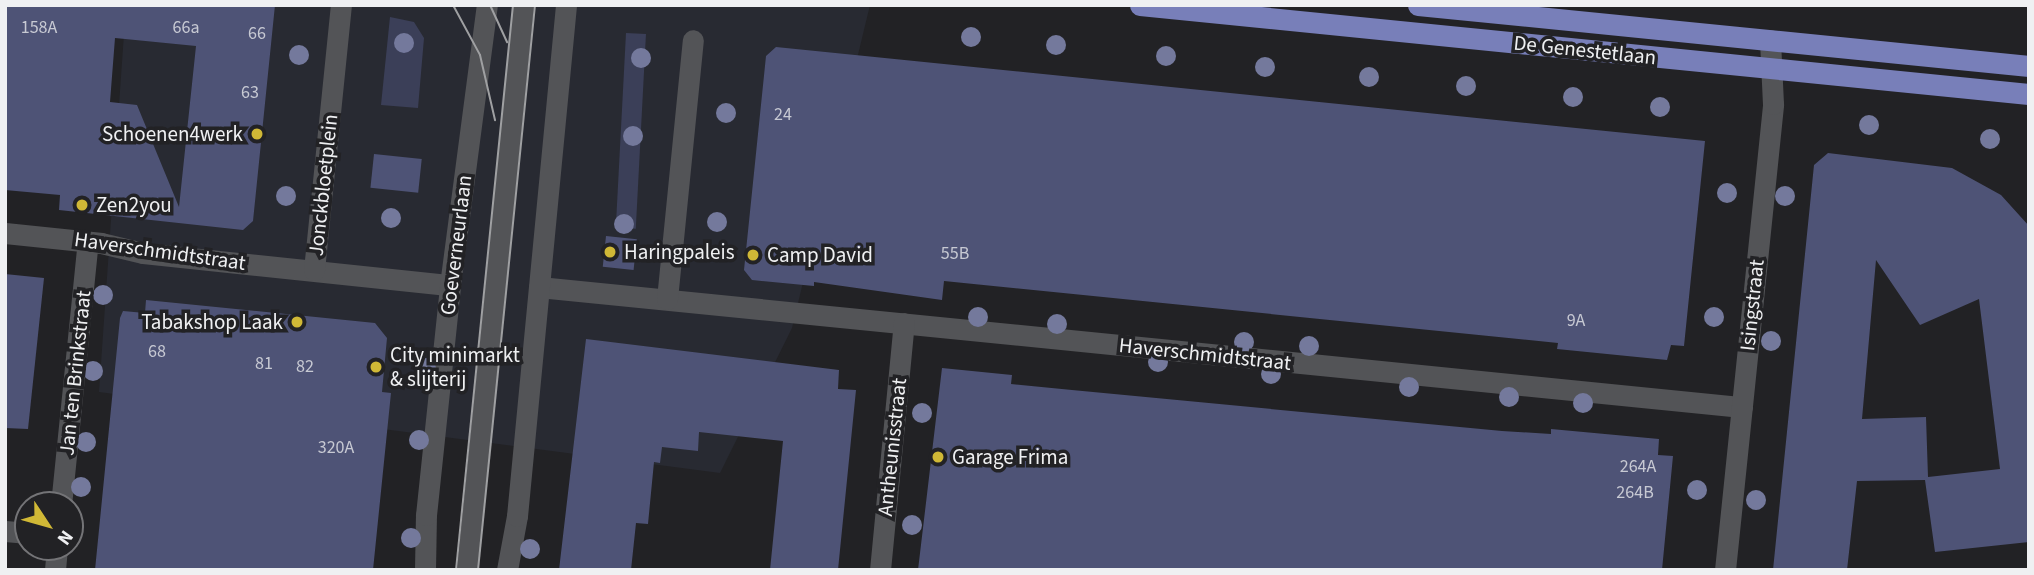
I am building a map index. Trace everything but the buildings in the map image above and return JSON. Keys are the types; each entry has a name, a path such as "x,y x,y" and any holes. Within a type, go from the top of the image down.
{"main road":[{"name":"De Genestetlaan","path":"1140,5 2029,94"},
{"name":"De Genestetlaan","path":"1418,5 2029,66"}],"street":[{"name":"Jonckbloetplein","path":"341,5 314,270 450,285"},
{"name":"Goeverneurlaan","path":"425,570 426,515 450,285 487,5"},
{"name":"Goeverneurlaan","path":"467,570 523,5"},
{"path":"507,570 517,516 566,5"},
{"path":"539,287 667,299 693,40"},
{"name":"Isingstraat","path":"1725,570 1773,103 1768,68 1769,40"},
{"name":"Haverschmidtstraat","path":"5,233 88,241 143,253 314,270"},
{"name":"Jan ten Brinkstraat","path":"62,491 88,241"},
{"name":"Haverschmidtstraat","path":"667,299 1742,407"},
{"name":"Antheunisstraat","path":"880,570 904,323"}],"shaded area":[{"path":"126,5 870,5 792,328 720,473 99,392"},
{"path":"390,17 414,22 424,38 418,108 381,105"},
{"path":"626,33 646,34 636,229 616,228"}],"tram line":[{"path":"453,5 480,55 495,120"},
{"path":"490,5 507,42"},
{"path":"456,570 513,5"},
{"path":"478,570 535,5"}],"place":[{"name":"Schoenen4werk","path":"257,134"},
{"name":"Zen2you","path":"82,205"},
{"name":"Haringpaleis","path":"610,252"},
{"name":"Camp David","path":"753,255"},
{"name":"Tabakshop Laak","path":"297,322"},
{"name":"City minimarkt & slijterij","path":"376,367"},
{"name":"Garage Frima","path":"938,457"}]}
